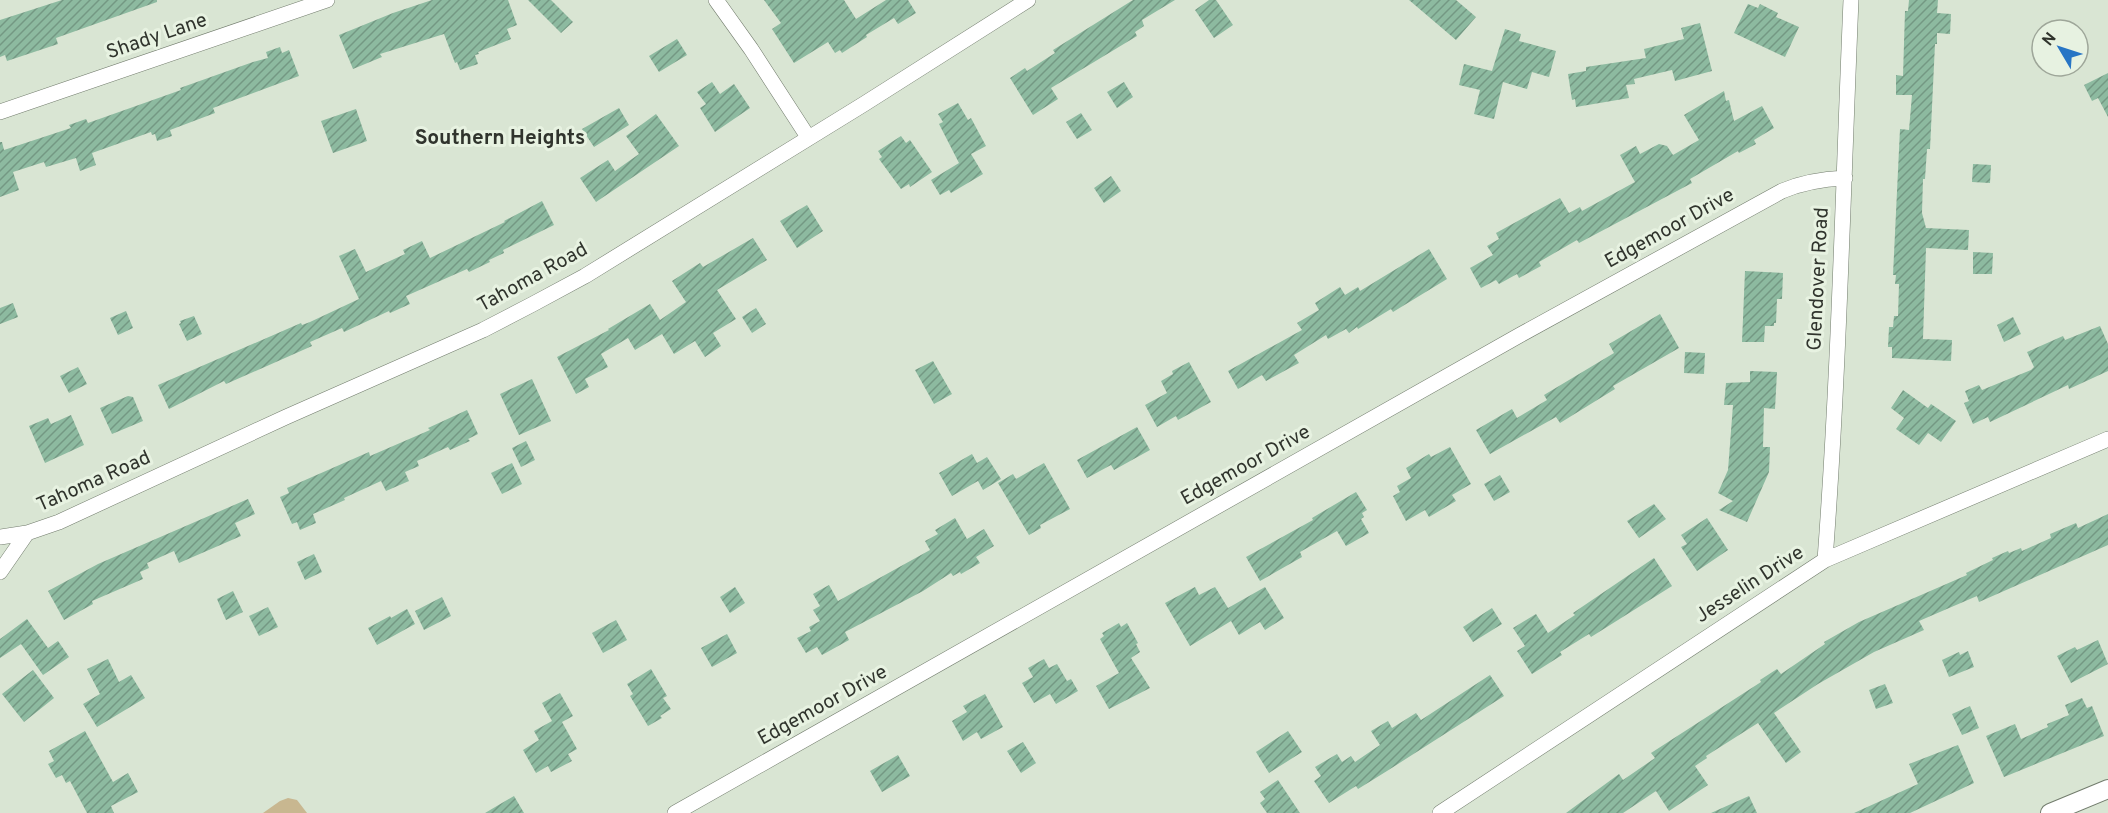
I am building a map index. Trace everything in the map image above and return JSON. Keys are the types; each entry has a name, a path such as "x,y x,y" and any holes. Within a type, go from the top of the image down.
{"street":[{"name":"Shady Lane","path":"0,112 327,0"},
{"path":"716,0 808,137"},
{"name":"Tahoma Road","path":"0,537 27,533 58,522 493,325 585,276 1028,0"},
{"name":"Glendover Road","path":"1825,560 1831,484 1851,0"},
{"name":"Edgemoor Drive","path":"675,813 1520,335 1782,190 1806,182 1845,178"},
{"name":"Jesselin Drive","path":"1440,813 1825,560 2108,439"},
{"name":"Tahoma Road","path":"0,572 4,570 27,533"},
{"path":"2050,813 2108,789"}],"shaded area":[{"path":"288,798 297,800 307,813 263,813 280,801"}],"building":[{"path":"62,0 157,0 157,2 56,38 58,44 7,61 5,55 0,57 0,20"},
{"path":"432,0 508,0 517,25 507,29 511,39 478,52 479,54 475,55 478,64 460,70 444,34 380,54 382,57 353,69 339,35"},
{"path":"528,0 551,0 573,22 561,33"},
{"path":"764,0 844,0 856,19 886,0 908,0 916,13 898,24 894,18 842,53 840,50 835,53 828,42 794,63 772,29 781,23"},
{"path":"1133,0 1175,0 1142,20 1144,26 1135,32 1137,36 1051,88 1058,99 1033,115 1010,78 1025,68 1027,71 1055,53 1053,50"},
{"path":"1209,0 1216,0 1233,25 1214,38 1195,10"},
{"path":"1409,0 1456,0 1476,17 1456,40"},
{"path":"1909,0 1938,0 1937,13 1951,14 1950,34 1937,33 1937,44 1935,44 1930,149 1927,149 1925,179 1923,179 1922,213 1926,228 1969,230 1968,250 1926,248 1923,339 1952,340 1951,361 1892,358 1892,347 1888,347 1889,327 1893,327 1894,316 1898,316 1899,284 1895,284 1896,275 1893,275 1900,129 1909,130 1912,95 1896,95 1896,75 1903,76 1905,11 1908,11"},
{"path":"1748,4 1758,8 1760,4 1778,13 1776,17 1799,27 1785,57 1734,33"},
{"path":"1700,23 1712,71 1675,81 1672,70 1634,79 1635,84 1626,85 1629,98 1576,107 1575,99 1572,100 1568,74 1586,71 1586,67 1646,58 1644,49 1684,39 1681,28"},
{"path":"1505,29 1521,34 1519,41 1556,51 1549,77 1532,72 1527,89 1503,82 1494,119 1474,114 1480,90 1459,85 1464,64 1492,71"},
{"path":"677,39 687,55 659,72 649,56"},
{"path":"280,47 282,53 289,50 299,76 213,108 215,113 170,130 172,136 157,141 155,134 152,135 151,132 92,153 96,165 80,171 76,158 46,167 44,162 13,172 19,190 0,197 0,142 4,150 71,128 69,125 86,119 88,123 268,58 266,52"},
{"path":"2108,73 2108,117 2098,98 2092,101 2084,85"},
{"path":"712,82 720,94 734,84 750,108 715,132 700,108 706,104 697,92"},
{"path":"1124,82 1133,97 1117,108 1107,92"},
{"path":"1724,91 1726,101 1729,100 1734,121 1762,106 1774,128 1754,140 1756,144 1739,153 1738,151 1690,179 1692,183 1579,243 1577,240 1539,262 1541,266 1519,278 1517,274 1499,284 1496,280 1481,288 1470,268 1493,255 1487,246 1499,239 1496,233 1560,198 1569,213 1580,207 1582,211 1635,182 1620,155 1636,146 1640,154 1659,144 1667,146 1673,155 1699,140 1684,115"},
{"path":"958,103 968,120 971,118 986,146 971,154 983,174 951,193 949,190 940,195 931,180 959,163 939,124 943,122 938,114"},
{"path":"619,108 629,125 594,147 582,129"},
{"path":"356,109 367,141 333,153 321,121"},
{"path":"1081,113 1092,130 1077,139 1066,122"},
{"path":"656,114 679,146 596,202 580,178 608,160 615,171 639,154 626,136"},
{"path":"901,136 906,143 910,140 932,172 910,187 909,184 901,189 879,159 882,157 878,151"},
{"path":"1973,164 1991,165 1990,183 1972,182"},
{"path":"1111,176 1121,191 1104,203 1094,188"},
{"path":"542,201 554,225 503,250 504,253 489,260 490,262 469,272 467,269 406,296 410,304 344,332 342,328 310,342 312,346 226,384 224,381 169,409 158,385 301,323 302,325 310,322 359,299 339,256 355,249 366,272 405,254 403,250 422,241 430,258 505,222"},
{"path":"807,205 823,231 797,248 780,221"},
{"path":"753,238 767,260 717,290 736,319 713,333 721,346 705,357 695,341 674,354 662,334 635,350 628,338 601,354 608,367 585,379 589,387 576,394 557,357 609,330 650,304 660,320 686,302 672,281 700,263 703,267"},
{"path":"1429,249 1447,279 1393,312 1391,309 1358,329 1357,327 1349,333 1346,329 1328,339 1326,335 1294,355 1299,363 1266,381 1262,375 1238,389 1228,371 1302,330 1297,323 1319,310 1315,303 1340,287 1345,295 1358,287 1360,291"},
{"path":"1973,252 1993,253 1992,274 1973,274"},
{"path":"1745,271 1783,273 1782,299 1777,299 1776,323 1774,326 1765,326 1764,342 1742,342"},
{"path":"13,303 18,317 0,324 0,308"},
{"path":"756,308 766,324 752,333 742,317"},
{"path":"126,311 133,328 118,335 110,318"},
{"path":"1660,314 1679,348 1613,386 1615,389 1560,423 1556,417 1490,454 1476,430 1512,409 1517,418 1547,400 1544,395 1614,353 1609,344"},
{"path":"194,316 202,334 187,341 179,324 180,321"},
{"path":"2013,317 2021,334 2004,342 1997,325"},
{"path":"2100,326 2108,344 2108,371 2069,389 2068,385 1990,422 1988,417 1973,424 1964,403 1969,401 1965,391 1979,385 1982,390 2031,370 2034,367 2027,352 2063,336 2065,340"},
{"path":"1685,352 1705,353 1704,374 1684,373"},
{"path":"933,361 952,394 934,404 915,370"},
{"path":"1189,362 1211,402 1178,420 1176,416 1157,427 1145,405 1167,393 1161,381 1173,374 1172,371"},
{"path":"78,367 87,384 69,393 60,376"},
{"path":"1750,371 1777,372 1775,409 1764,408 1763,447 1770,447 1769,472 1747,522 1719,510 1733,501 1718,493 1728,470 1733,405 1724,405 1726,383 1750,382"},
{"path":"532,379 551,421 519,435 500,394"},
{"path":"1903,390 1928,408 1931,404 1956,421 1941,442 1928,433 1919,445 1896,429 1904,418 1891,408"},
{"path":"128,396 133,397 143,421 112,434 100,408"},
{"path":"467,410 478,434 468,439 470,441 450,450 448,447 417,461 419,466 405,472 409,481 386,491 381,481 313,514 316,523 300,530 297,522 292,524 280,497 289,493 287,488 369,452 370,456 430,430 428,428"},
{"path":"71,415 84,445 45,463 29,426 48,418 51,424"},
{"path":"1137,427 1150,450 1114,470 1111,465 1087,478 1077,460"},
{"path":"526,441 535,460 521,467 512,448"},
{"path":"1450,447 1471,484 1452,495 1456,501 1429,517 1425,510 1406,521 1393,496 1400,492 1397,486 1411,478 1406,468 1429,454 1431,457"},
{"path":"972,454 977,463 987,457 1001,479 983,490 978,481 952,496 939,473"},
{"path":"512,463 522,484 502,494 491,473"},
{"path":"1044,463 1070,509 1040,525 1041,528 1029,535 998,483 1013,474 1016,479"},
{"path":"1500,475 1510,492 1494,501 1484,484"},
{"path":"1356,492 1367,510 1362,513 1364,517 1361,519 1369,533 1346,546 1337,531 1300,552 1302,557 1260,581 1246,557 1313,520 1312,518"},
{"path":"248,499 255,514 235,523 241,536 179,563 174,551 147,563 149,568 140,572 143,579 92,601 93,604 64,620 48,591 98,564"},
{"path":"1654,504 1666,519 1639,538 1627,521"},
{"path":"2108,514 2108,545 1979,602 1977,596 1919,621 1924,630 1874,652 1818,684 1774,713 1801,752 1786,763 1758,723 1706,756 1707,758 1695,766 1708,785 1669,811 1656,791 1623,813 1566,813 1619,774 1623,780 1655,758 1651,753 1761,682 1760,680 1777,669 1781,674 1825,644 1824,642 1859,622 1967,575 1966,573 2008,551 2009,553 2021,548 2022,551 2051,538 2050,534 2076,523 2078,528"},
{"path":"955,518 967,539 984,529 994,546 976,557 980,563 961,574 960,572 953,576 951,573 923,591 845,632 849,640 822,655 817,647 806,653 797,638 811,631 809,627 820,621 813,610 820,606 813,594 829,585 838,601 930,550 925,541 938,534 935,530"},
{"path":"1707,518 1728,550 1697,571 1681,547 1687,544 1681,535"},
{"path":"314,554 322,572 305,580 297,562"},
{"path":"1654,558 1672,586 1591,637 1589,634 1560,652 1562,655 1532,674 1517,651 1525,646 1513,628 1536,614 1548,633 1575,615 1573,613"},
{"path":"735,587 745,603 730,613 720,597"},
{"path":"1195,587 1199,595 1215,587 1228,608 1265,587 1284,618 1265,630 1260,622 1239,635 1231,621 1190,646 1165,603"},
{"path":"233,591 243,612 226,620 217,599"},
{"path":"442,597 451,616 424,630 415,611"},
{"path":"268,607 278,627 259,636 249,616"},
{"path":"1492,608 1502,624 1473,642 1463,627"},
{"path":"407,609 415,624 377,645 368,628"},
{"path":"27,619 48,648 58,641 69,657 43,675 21,644 0,658 0,639"},
{"path":"616,620 627,640 603,653 592,633"},
{"path":"1119,623 1121,627 1127,623 1138,643 1136,644 1140,652 1131,658 1150,688 1109,709 1096,686 1119,673 1100,639 1104,636 1102,633"},
{"path":"727,634 737,653 712,667 701,648"},
{"path":"2098,640 2108,664 2071,683 2057,656 2075,647 2077,650"},
{"path":"1968,651 1974,667 1949,677 1942,660 1959,652 1960,655"},
{"path":"108,659 119,682 131,675 145,698 97,727 83,704 100,694 87,669"},
{"path":"1044,659 1049,668 1057,664 1067,681 1071,679 1078,691 1056,704 1050,694 1034,703 1022,683 1033,677 1028,668"},
{"path":"651,669 667,696 663,698 671,709 660,716 662,718 648,726 630,696 633,694 627,684"},
{"path":"33,670 54,698 24,722 2,694"},
{"path":"1490,675 1504,696 1358,789 1356,786 1329,803 1314,781 1321,776 1315,767 1337,754 1342,762 1351,756 1355,762 1380,745 1371,731 1388,721 1392,728 1416,713 1421,720"},
{"path":"1885,684 1893,703 1876,709 1869,690"},
{"path":"560,693 573,716 562,722 577,749 568,754 572,761 551,772 548,766 536,773 523,750 539,740 534,731 552,721 542,703"},
{"path":"985,694 1003,727 981,739 977,732 963,741 952,721 967,712 963,706"},
{"path":"2082,698 2087,708 2092,706 2104,736 2004,777 1986,736 2015,724 2021,739 2069,715 2065,705"},
{"path":"1970,706 1979,728 1962,735 1952,714"},
{"path":"85,731 113,782 128,773 138,792 111,806 114,813 87,813 70,781 66,783 62,775 56,778 48,764 54,761 49,751"},
{"path":"1288,731 1302,752 1269,773 1256,752"},
{"path":"1023,742 1036,763 1021,773 1007,751"},
{"path":"1958,745 1974,783 1910,813 1854,813 1918,784 1909,764"},
{"path":"898,755 910,776 882,792 870,771"},
{"path":"1278,780 1300,813 1267,813 1260,803 1265,799 1260,792"},
{"path":"514,796 524,813 485,813"},
{"path":"1749,796 1757,813 1711,813"}],"district":[{"name":"Southern Heights","path":"500,138"}]}
